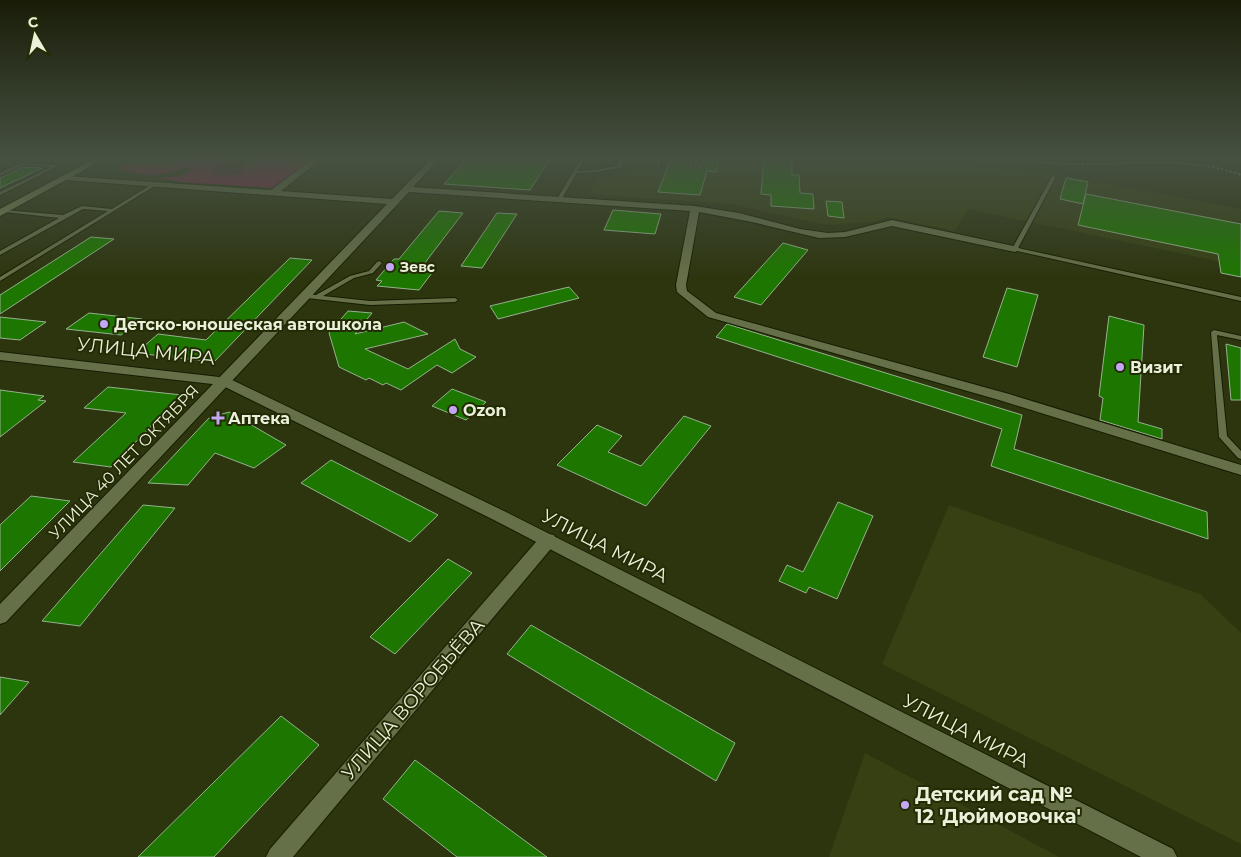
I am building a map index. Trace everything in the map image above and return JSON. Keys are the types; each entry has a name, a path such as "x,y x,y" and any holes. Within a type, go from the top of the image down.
{"main road":[{"path":"2,212 30,197"}],"street":[{"path":"318,197 393,202"},
{"name":"УЛИЦА 40 ЛЕТ ОКТЯБРЯ","path":"0,616 224,381 312,296 398,197"},
{"path":"528,197 695,209 724,213 803,233 828,236 850,235 882,224 892,223 1015,249"},
{"path":"695,209 681,285 682,292 712,315 1004,397 1241,470"},
{"name":"УЛИЦА МИРА","path":"0,356 224,381 548,540 1165,857"},
{"name":"УЛИЦА ВОРОБЬЁВА","path":"278,857 548,540"}],"lane":[{"path":"0,279 133,197"},
{"path":"1043,197 1015,249 1241,299"},
{"path":"0,253 82,207 112,210"},
{"path":"2,212 65,216"},
{"path":"312,296 370,272 379,263"},
{"path":"312,296 370,303 455,300"},
{"path":"1241,338 1214,332 1222,437 1241,456"}],"shaded area":[{"path":"632,197 1177,197 1241,209 1241,266 968,209 955,231 887,217 872,222 827,225 730,204"},
{"path":"949,505 1200,594 1241,633 1241,844 882,664"},
{"name":"Детский сад № 12 'Дюймовочка'","path":"865,753 1059,857 829,857"}],"building":[{"path":"771,197 813,197 814,209 771,206"},
{"path":"1061,197 1085,197 1083,204 1060,199"},
{"path":"1085,197 1101,197 1241,224 1241,277 1221,273 1218,254 1078,225"},
{"path":"826,201 842,202 844,218 828,216"},
{"path":"613,210 661,214 655,234 604,230"},
{"path":"439,211 463,213 421,268 435,269 419,290 377,286 382,281 376,280 394,259 399,259"},
{"path":"497,213 517,214 482,268 461,266"},
{"path":"91,237 114,239 0,314 0,295"},
{"path":"783,243 808,250 761,305 734,297"},
{"path":"290,258 312,260 214,362 136,353 158,334 206,340"},
{"path":"569,287 579,298 498,319 490,306"},
{"path":"1007,288 1038,295 1017,367 983,357"},
{"path":"348,311 372,313 355,334 404,322 428,334 365,349 408,369 455,339 460,349 476,357 452,373 437,365 401,390 386,383 383,385 369,378 366,380 339,367 329,333"},
{"name":"Детско-юношеская автошкола","path":"89,313 142,319 121,335 66,329"},
{"path":"1109,316 1144,325 1138,422 1162,429 1162,439 1100,420 1103,398 1099,396"},
{"path":"0,317 46,322 20,340 0,338"},
{"path":"727,324 1022,415 1014,449 1207,512 1208,539 991,466 1002,429 716,337"},
{"path":"1226,344 1241,348 1241,400 1231,400"},
{"path":"108,387 182,395 111,467 73,462 126,413 84,408"},
{"path":"452,389 486,402 466,420 432,406"},
{"path":"0,390 44,396 38,400 46,401 0,437"},
{"path":"229,412 286,445 254,468 215,453 188,485 148,483 209,418"},
{"path":"684,416 711,426 646,506 557,465 597,425 622,436 608,452 641,466"},
{"path":"331,460 438,515 410,542 301,483"},
{"path":"31,496 70,501 0,571 0,525"},
{"path":"838,502 873,516 837,599 809,587 806,593 779,581 787,565 803,572"},
{"path":"143,505 175,508 80,626 42,621"},
{"path":"448,559 472,573 395,654 370,637"},
{"path":"531,625 735,743 716,781 507,654"},
{"path":"0,677 29,682 0,715"},
{"path":"281,716 319,745 214,857 138,857"},
{"path":"415,760 547,857 457,857 383,799"}],"place":[{"name":"Зевс","path":"390,267"},
{"name":"Детско-юношеская автошкола","path":"104,324"},
{"name":"Визит","path":"1120,367"},
{"name":"Ozon","path":"453,410"},
{"name":"Аптека","path":"218,418"},
{"name":"Детский сад № 12 'Дюймовочка'","path":"905,805"}]}
